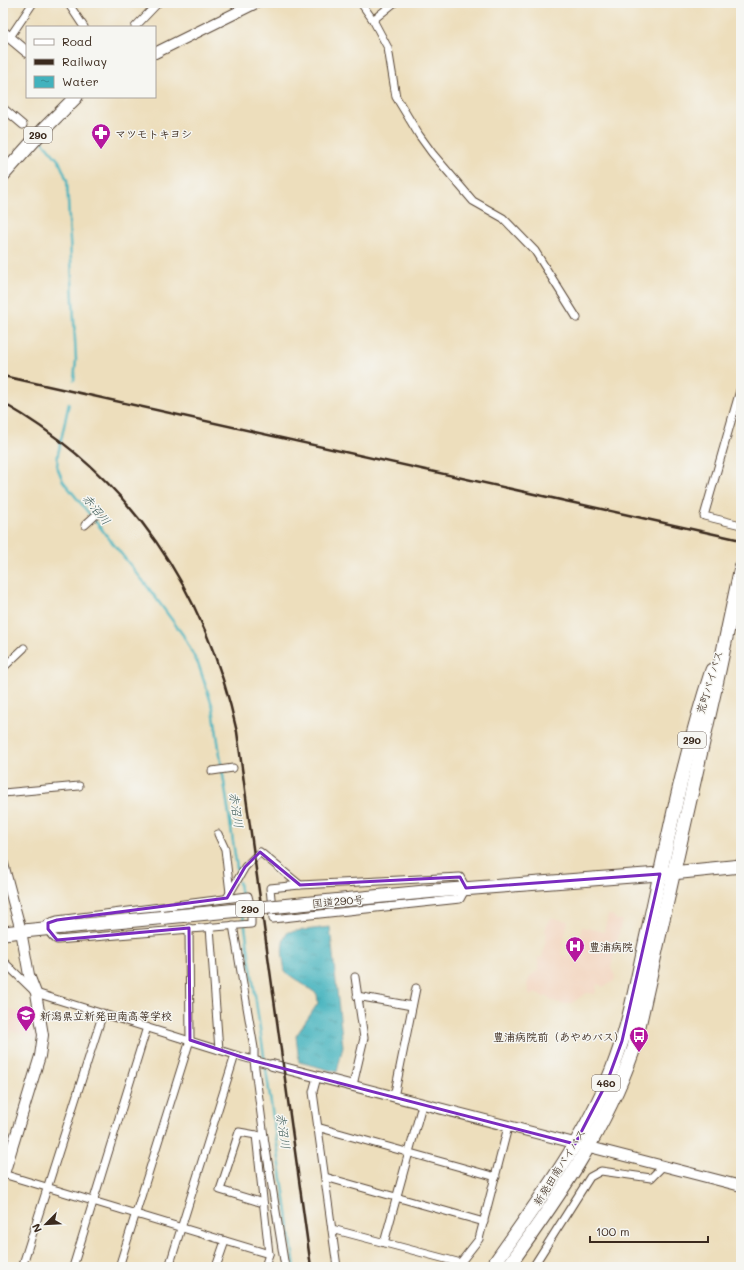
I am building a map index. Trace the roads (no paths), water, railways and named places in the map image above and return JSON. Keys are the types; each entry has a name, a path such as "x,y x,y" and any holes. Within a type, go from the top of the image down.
{"highway":[{"name":"290","path":"3,175 45,128 75,98"},
{"name":"荒町バイパス","path":"666,874 691,744 709,679 732,608 741,567"},
{"name":"国道290号","path":"3,933 466,888 666,874 741,866"},
{"name":"新発田南バイパス","path":"492,1267 576,1144 607,1082 622,1040 666,874"},
{"name":"新発田南バイパス","path":"508,1267 560,1194 589,1147 617,1092 634,1048 666,874"}],"street":[{"path":"26,51 7,34 33,3"},
{"path":"68,3 83,26"},
{"path":"136,26 158,3"},
{"path":"156,53 256,3"},
{"path":"361,3 373,20 388,48 396,97 419,135 432,153 473,200 503,218 535,251 578,318"},
{"path":"373,20 394,3"},
{"path":"3,108 23,125"},
{"path":"741,387 704,516 741,525"},
{"path":"85,525 99,512"},
{"path":"3,668 24,648"},
{"path":"212,771 233,768"},
{"path":"3,793 79,786"},
{"path":"218,834 225,849 228,895"},
{"path":"228,895 245,868 260,852 300,885"},
{"path":"3,864 21,931 29,975 36,993 43,1035 40,1056 3,1175 268,1254"},
{"path":"460,877 466,888 460,899 274,919 270,888 300,885 460,877"},
{"path":"228,895 248,896 251,908 250,924 233,925 57,940 52,936 48,929 48,923 57,920 228,895"},
{"path":"233,925 254,1048 263,1203 268,1254 265,1267"},
{"path":"210,926 219,1050"},
{"path":"119,1267 190,1040 189,928"},
{"path":"3,961 36,993 254,1061 353,1085 422,1105 741,1186"},
{"path":"353,1085 364,1038 354,977"},
{"path":"394,1097 416,988"},
{"path":"357,996 412,1006"},
{"path":"22,1267 103,1013"},
{"path":"73,1267 147,1027"},
{"path":"169,1267 235,1055"},
{"path":"317,1077 312,1092 337,1267"},
{"path":"384,1243 422,1105"},
{"path":"317,1127 496,1177"},
{"path":"332,1229 459,1265 479,1239 508,1127"},
{"path":"260,1136 239,1132 220,1190 263,1203"},
{"path":"260,1136 285,1267"},
{"path":"534,1267 590,1177 601,1171 651,1178 663,1166"},
{"path":"324,1177 484,1222"},
{"path":"216,1267 225,1241"}],"water":[{"path":"330,927 343,1046 337,1072 299,1062 296,1036 318,1003 317,994 285,972 282,951 283,941 288,932"}],"waterway":[{"name":"赤沼川","path":"43,142 59,161 67,180 76,360 74,380"},
{"name":"赤沼川","path":"69,403 58,454 57,467 63,481 147,586 183,635 199,666 213,708 238,875"},
{"name":"赤沼川","path":"239,882 242,906"},
{"name":"赤沼川","path":"243,913 295,1267"}],"railway":[{"path":"3,376 741,540"},
{"path":"3,403 48,432 89,465 125,502 156,542 183,585 205,631 223,680 237,732 311,1267"}],"place":[{"name":"マツモトキヨシ","path":"101,150"},
{"name":"豊浦病院","path":"575,963"},
{"name":"新潟県立新発田南高等学校","path":"26,1032"},
{"name":"豊浦病院前（あやめバス）","path":"639,1053"}]}
